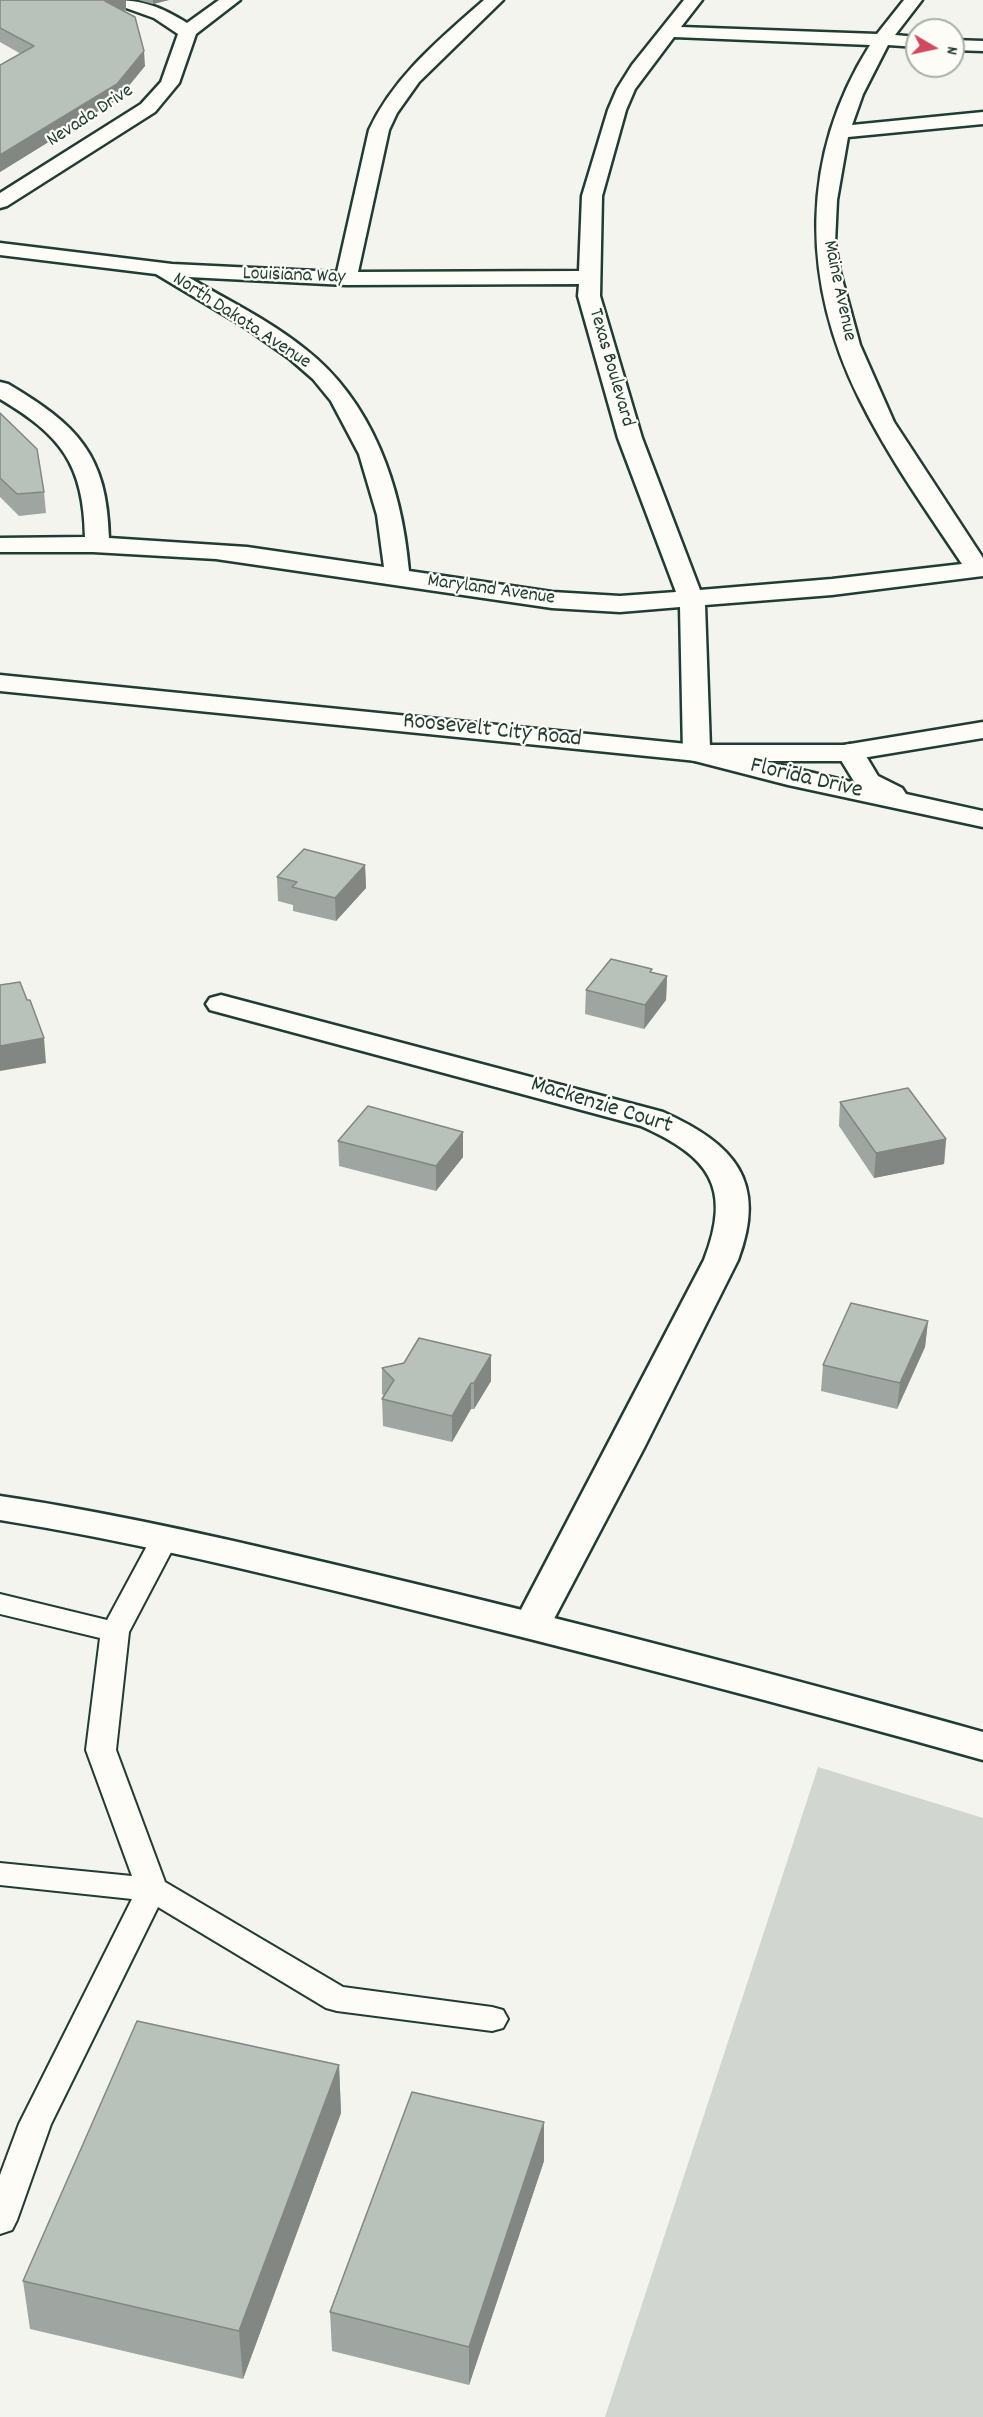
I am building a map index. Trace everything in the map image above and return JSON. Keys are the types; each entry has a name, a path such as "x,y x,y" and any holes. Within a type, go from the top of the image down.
{"street":[{"path":"121,0 160,14 188,32"},
{"name":"Nevada Drive","path":"0,202 148,108 170,83 188,32 205,16 231,0"},
{"path":"346,279 379,130 386,110 411,80 494,0"},
{"name":"Texas Boulevard","path":"693,0 626,89 610,133 592,196 589,296 630,438 692,600 697,753"},
{"name":"Maine Avenue","path":"913,0 884,39 850,99 838,132 827,192 825,246 845,334 858,371 875,406 980,569"},
{"path":"669,31 905,41"},
{"path":"965,45 983,45"},
{"path":"838,132 983,118"},
{"name":"Louisiana Way","path":"0,249 157,269 346,279 589,277"},
{"name":"North Dakota Avenue","path":"157,269 298,354 330,383 352,417 384,489 396,550 397,576"},
{"path":"0,390 52,422 69,438 82,458 93,484 97,543"},
{"name":"Maryland Avenue","path":"0,545 97,543 247,554 585,603 692,600 912,579 980,569"},
{"name":"Roosevelt City Road","path":"0,683 697,753 803,755 850,752 983,730"},
{"name":"Florida Drive","path":"850,752 867,781 882,790 917,803"},
{"name":"Florida Drive","path":"697,753 788,777 983,819"},
{"name":"Mackenzie Court","path":"221,1004 652,1119 701,1144 731,1185 734,1214 729,1236 714,1270 659,1383 532,1625"},
{"path":"0,1508 165,1537 532,1625 739,1678 983,1746"}],"lane":[{"path":"0,2220 35,2124 152,1889 101,1750 115,1632 165,1537"},
{"path":"0,1604 115,1632"},
{"path":"0,1874 152,1889 337,1999 492,2019"}],"shaded area":[{"path":"818,1767 983,1818 983,2417 605,2417"}],"building":[{"path":"0,0 108,0 105,1 135,17 144,51 117,84 0,155 0,65 34,46 0,28"},
{"path":"0,413 37,449 44,492 17,494 0,478"},
{"path":"304,849 365,865 335,898 292,887 297,882 277,877"},
{"path":"611,959 652,969 650,972 667,976 645,1005 586,990"},
{"path":"20,982 27,1000 30,1000 44,1038 0,1046 0,985"},
{"path":"908,1088 946,1139 876,1153 840,1102"},
{"path":"368,1106 463,1132 436,1166 338,1141"},
{"path":"851,1303 928,1321 900,1383 823,1365"},
{"path":"419,1338 491,1355 452,1416 382,1399 394,1380 382,1368 404,1363"},
{"path":"137,2021 339,2065 239,2331 23,2281"},
{"path":"412,2092 544,2122 469,2347 330,2312"}]}
